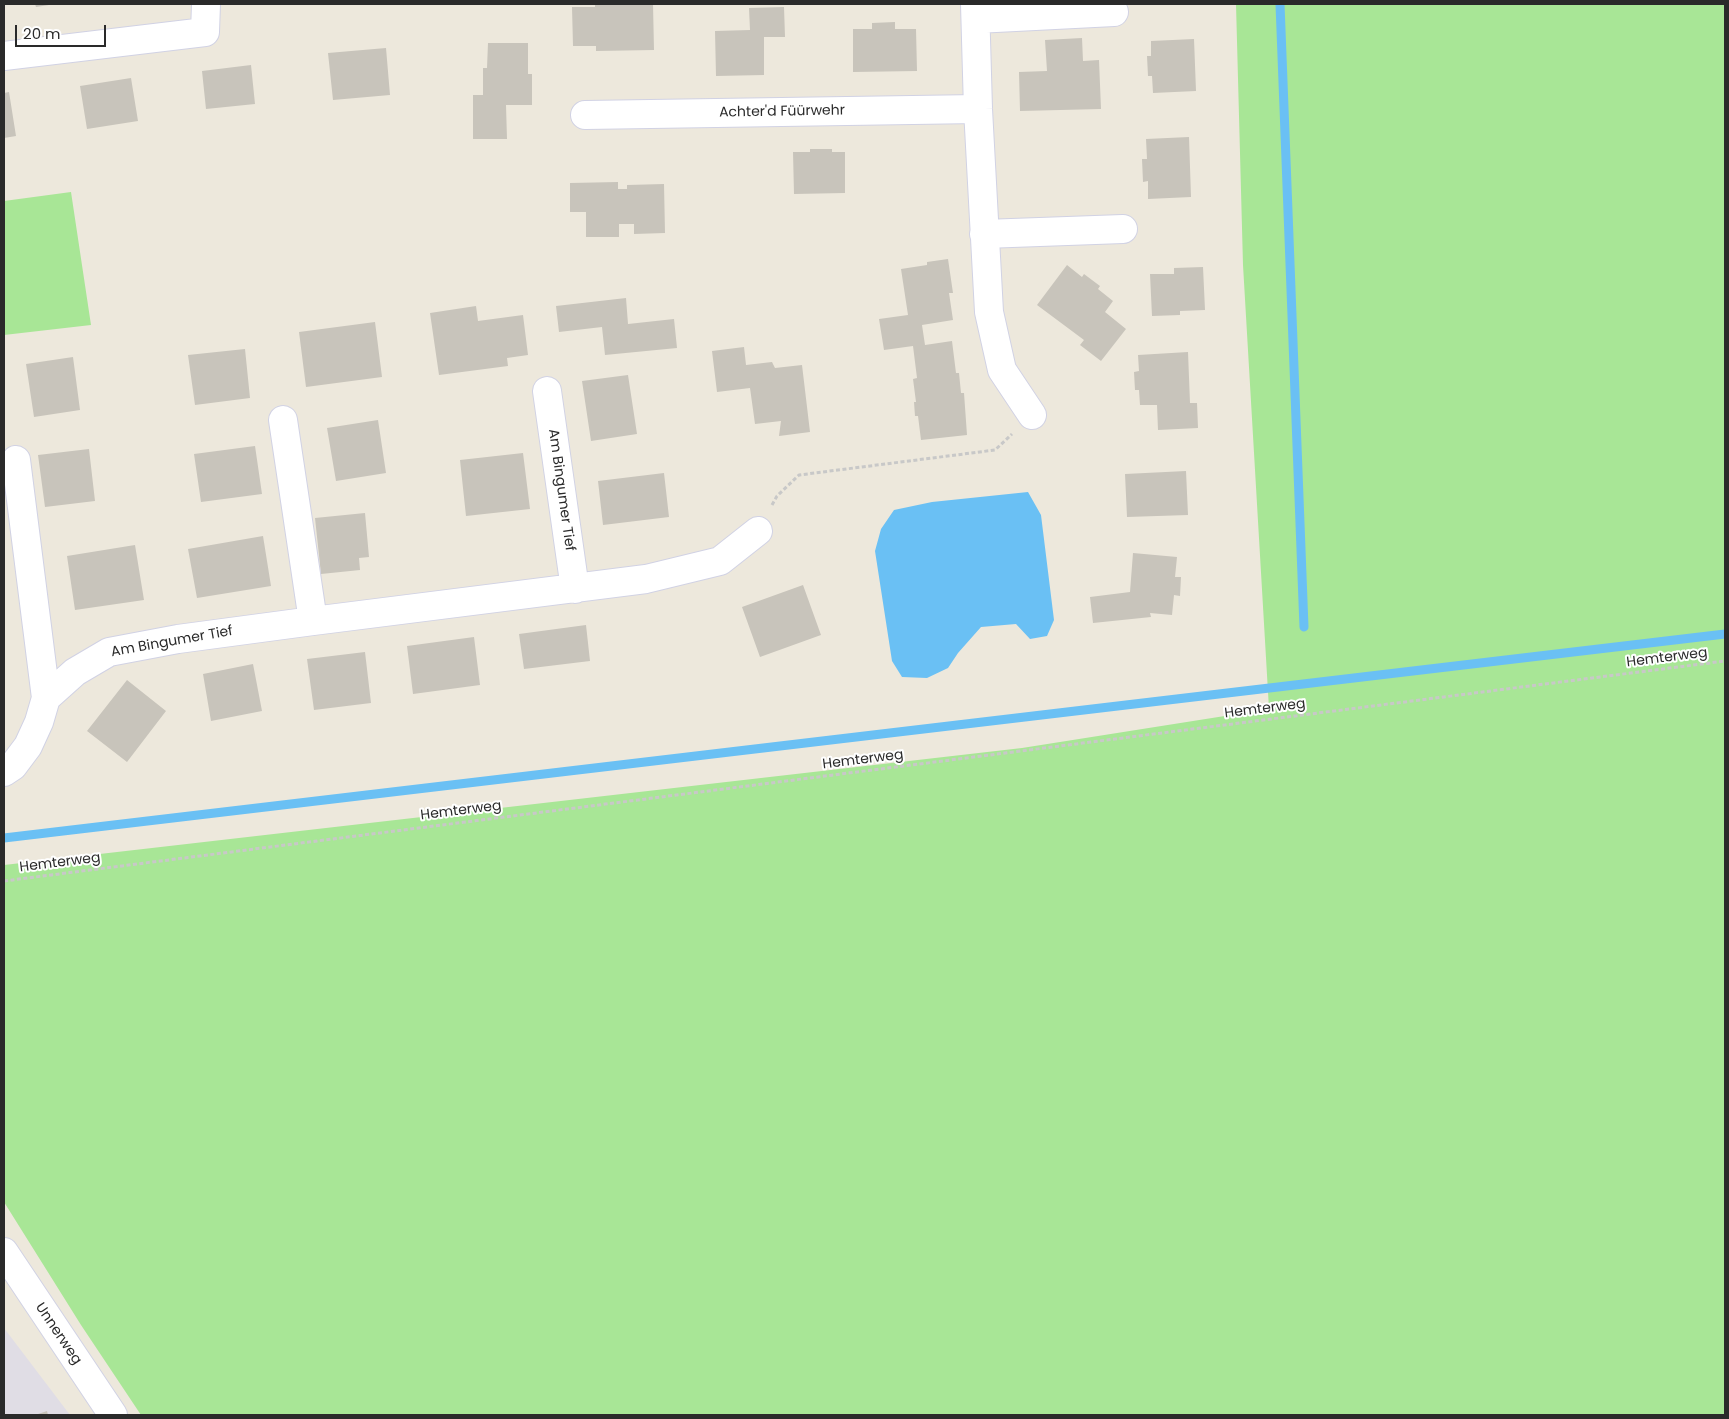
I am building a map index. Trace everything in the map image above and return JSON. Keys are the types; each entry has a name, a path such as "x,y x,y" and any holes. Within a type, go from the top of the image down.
{"street":[{"path":"4,56 205,32 206,4"},
{"path":"1032,415 1002,370 989,312 978,109 975,12 1114,12"},
{"name":"Achter'd Füürwehr","path":"585,115 978,109"},
{"path":"984,234 1123,229"},
{"name":"Am Bingumer Tief","path":"547,391 574,589"},
{"path":"283,420 313,620"},
{"path":"4,772 13,766 28,746 39,722 46,698 16,460"},
{"name":"Am Bingumer Tief","path":"46,698 75,672 109,652 178,639 313,620 646,579 720,561 758,531"},
{"name":"Unnerweg","path":"4,1252 113,1415"}],"path":[{"path":"758,531 777,496 799,475 995,450 1032,415"},
{"name":"Hemterweg","path":"4,881 1725,661"}],"shaded area":[{"path":"4,1328 70,1415 4,1415"}],"green space":[{"path":"1236,4 1725,4 1725,1415 141,1415 81,1325 4,1202 4,865 1022,748 1269,709 1243,265"},
{"path":"71,192 91,325 4,335 4,201"}],"water":[{"path":"1028,492 1041,515 1054,620 1047,636 1030,639 1016,624 981,627 958,653 948,668 927,678 902,677 892,661 875,551 881,529 894,510 932,502"}],"building":[{"path":"35,4 49,4 49,5 36,7"},
{"path":"595,4 653,4 654,50 596,51 596,46 573,46 572,7 595,7"},
{"path":"784,7 785,37 764,37 764,75 716,76 715,31 750,30 749,8"},
{"path":"895,22 895,29 916,29 917,71 853,72 853,29 872,29 872,23"},
{"path":"1082,38 1083,61 1099,60 1101,109 1020,111 1019,72 1047,71 1045,40"},
{"path":"1194,39 1196,91 1153,93 1152,76 1148,76 1147,56 1151,56 1151,41"},
{"path":"488,43 528,43 528,74 532,74 532,105 506,105 507,139 473,139 473,95 483,95 483,68 487,68"},
{"path":"386,48 390,95 333,100 328,53"},
{"path":"251,65 255,104 206,109 202,71"},
{"path":"131,78 138,121 87,129 80,86"},
{"path":"9,92 16,136 4,138 4,93"},
{"path":"1189,137 1191,197 1148,199 1148,181 1143,182 1142,159 1147,159 1146,139"},
{"path":"810,149 832,149 832,152 845,152 845,193 794,194 793,152 810,152"},
{"path":"618,182 618,189 627,189 627,185 664,184 665,233 634,234 634,224 619,224 619,237 586,237 586,212 570,212 570,183"},
{"path":"948,259 953,293 949,293 953,320 922,325 925,345 952,341 956,373 959,373 961,393 964,393 967,435 921,440 918,416 915,416 914,402 916,402 913,379 917,378 913,346 884,350 879,319 908,315 901,269"},
{"path":"1067,265 1082,277 1084,274 1100,286 1098,289 1113,301 1105,312 1126,329 1101,361 1080,345 1084,340 1037,305"},
{"path":"1203,267 1205,310 1180,311 1180,315 1152,316 1150,274 1174,274 1174,268"},
{"path":"626,298 628,324 674,319 677,348 605,355 602,327 559,332 556,306"},
{"path":"476,306 478,321 523,315 528,355 507,358 508,366 439,375 430,313"},
{"path":"375,322 382,377 306,387 299,332"},
{"path":"744,347 746,365 772,362 775,368 802,365 810,432 779,436 781,421 755,424 750,388 717,392 712,351"},
{"path":"245,349 250,398 195,405 188,355"},
{"path":"1188,352 1190,403 1197,403 1198,428 1158,430 1157,405 1140,405 1139,390 1135,390 1134,372 1139,371 1138,355"},
{"path":"73,357 80,410 34,417 26,364"},
{"path":"628,375 637,434 591,441 582,381"},
{"path":"378,420 386,473 336,481 327,428"},
{"path":"255,446 262,494 201,502 194,454"},
{"path":"89,449 95,501 45,507 38,455"},
{"path":"523,453 530,509 466,516 460,460"},
{"path":"1186,471 1188,515 1127,517 1125,474"},
{"path":"664,473 669,517 603,525 598,481"},
{"path":"365,513 369,557 359,558 360,570 321,574 315,518"},
{"path":"263,536 271,586 197,598 188,549"},
{"path":"135,545 144,600 75,610 67,556"},
{"path":"1133,553 1177,557 1175,577 1181,577 1180,596 1174,595 1172,615 1150,613 1151,617 1093,623 1090,597 1130,592"},
{"path":"803,585 821,635 760,657 742,607"},
{"path":"586,625 590,661 524,669 519,634"},
{"path":"474,637 480,685 413,694 407,646"},
{"path":"365,652 371,703 314,710 307,659"},
{"path":"253,664 262,711 211,721 203,674"},
{"path":"127,680 166,711 127,762 87,731"},
{"path":"47,1411 48,1415 35,1415"}],"waterway":[{"path":"1280,4 1304,627"},
{"path":"4,838 1725,634"}]}
